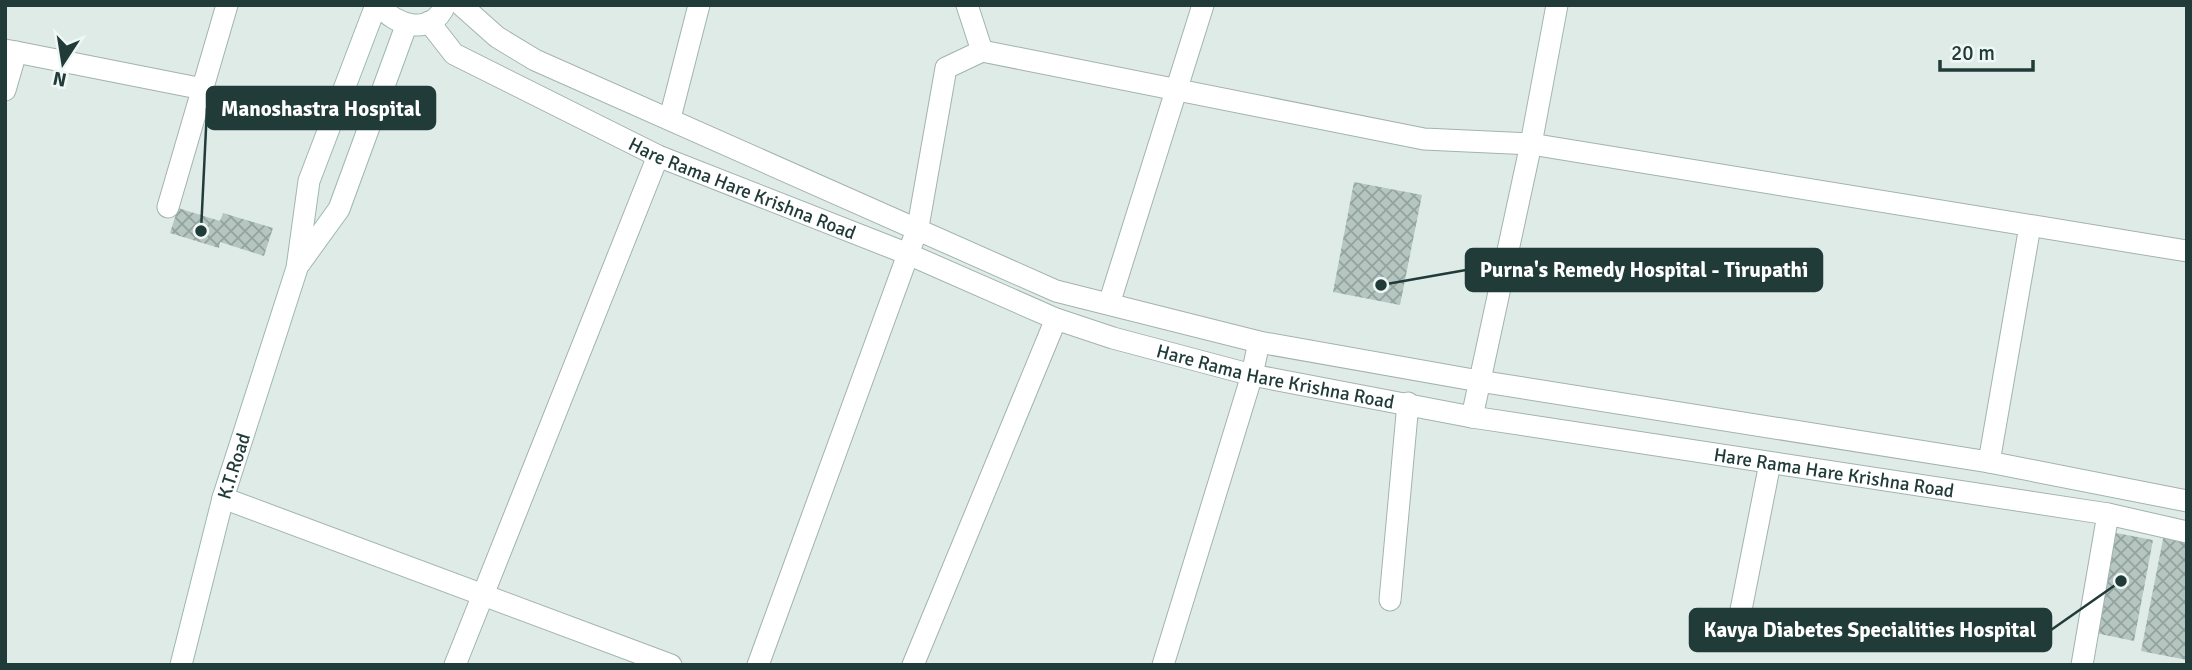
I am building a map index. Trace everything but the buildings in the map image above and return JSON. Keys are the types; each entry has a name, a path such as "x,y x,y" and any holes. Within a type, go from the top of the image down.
{"street":[{"path":"167,207 227,5"},
{"path":"377,5 389,18 406,26 429,22 445,5"},
{"name":"K.T.Road","path":"181,665 223,498 297,268 310,181 377,5"},
{"name":"Hare Rama Hare Krishna Road","path":"461,5 497,37 534,60 918,227 1056,291 1259,342 1479,381 1989,462 2187,501"},
{"path":"670,118 699,5"},
{"path":"967,5 982,51"},
{"path":"1109,304 1203,5"},
{"path":"1472,417 1531,144 1557,5"},
{"name":"Hare Rama Hare Krishna Road","path":"429,22 454,54 658,156 908,254 1056,319 1113,338 1252,375 1408,402 1472,417 2108,514 2187,532"},
{"name":"K.T.Road","path":"297,268 339,209 406,26"},
{"path":"5,90 10,51 203,89"},
{"path":"758,665 918,227 946,68 982,51 1424,139 1531,144 2187,251"},
{"path":"455,665 658,156"},
{"path":"1989,462 2030,226"},
{"path":"913,665 1056,319"},
{"path":"1163,665 1252,375 1259,342"},
{"path":"1390,600 1408,402"},
{"path":"1739,620 1770,463"},
{"path":"223,498 671,665"},
{"path":"2082,665 2108,514"}],"place":[{"name":"Manoshastra Hospital","path":"201,231"},
{"name":"Purna's Remedy Hospital - Tirupathi","path":"1381,285"},
{"name":"Kavya Diabetes Specialities Hospital","path":"2121,581"}]}
